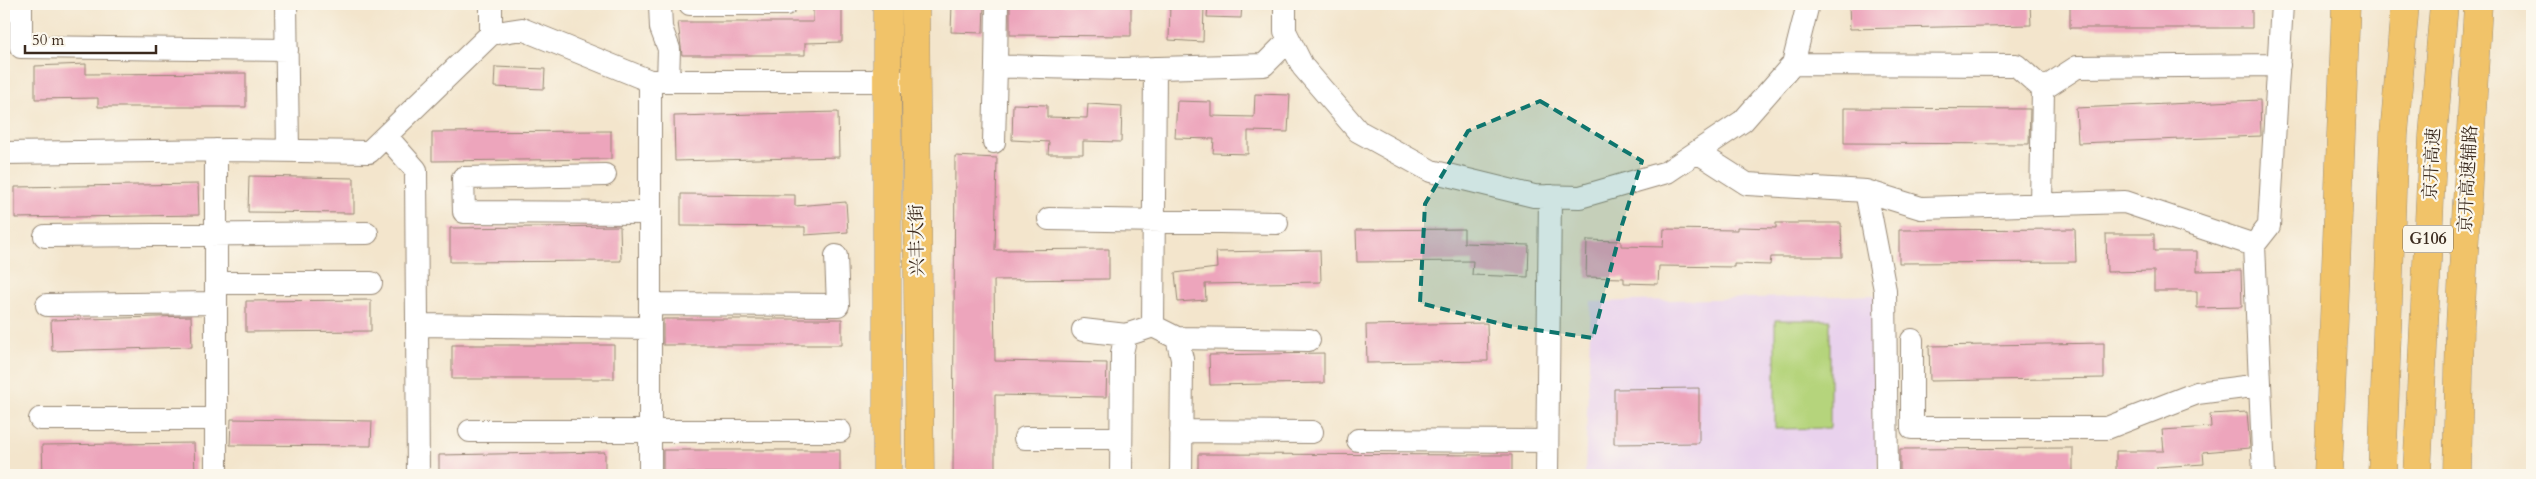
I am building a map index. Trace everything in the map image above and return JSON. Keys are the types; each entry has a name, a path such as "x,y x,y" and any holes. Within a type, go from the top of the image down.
{"main road":[{"name":"兴丰大街","path":"887,4 887,475"},
{"name":"兴丰大街","path":"915,4 920,475"},
{"path":"2328,475 2346,4"},
{"name":"G106","path":"2382,475 2394,135 2405,4"},
{"name":"京开高速","path":"2417,475 2433,136 2444,4"},
{"name":"京开高速辅路","path":"2457,475 2460,325 2478,4"}],"street":[{"path":"21,4 21,47 287,50"},
{"path":"286,4 288,151"},
{"path":"491,4 491,34"},
{"path":"650,475 650,213 659,81 669,49 661,28 660,4"},
{"path":"690,4 786,4"},
{"path":"994,142 997,4"},
{"path":"1285,4 1285,31 1303,67 1358,131 1431,171 1534,196 1580,197 1667,172 1744,121 1793,64 1808,4"},
{"path":"2264,475 2254,245 2269,226 2282,4"},
{"path":"4,153 216,150 369,152 491,34 522,29 659,81 915,81"},
{"path":"996,66 1155,68 1264,65 1289,40"},
{"path":"1793,64 2016,65 2043,89 2041,204"},
{"path":"2043,89 2077,67 2279,65"},
{"path":"1154,326 1155,68"},
{"path":"386,136 416,170 418,475"},
{"path":"216,150 216,475"},
{"path":"1697,152 1747,184 1866,191 1922,208 2125,202 2254,245"},
{"path":"605,175 463,178 464,212 650,213"},
{"path":"1866,191 1885,290 1887,475"},
{"path":"1547,475 1550,196"},
{"path":"1049,219 1277,224"},
{"path":"45,236 367,232"},
{"path":"650,304 838,305 836,256"},
{"path":"47,305 370,283"},
{"path":"417,325 650,328"},
{"path":"1083,330 1126,335 1154,326 1177,338 1309,340"},
{"path":"1121,475 1122,353 1126,335"},
{"path":"1177,338 1182,359 1182,475"},
{"path":"1912,340 1912,428 2107,428 2197,392 2260,385"},
{"path":"40,418 216,418"},
{"path":"470,431 840,431"},
{"path":"1181,431 1312,432"},
{"path":"1025,438 1121,438"},
{"path":"1358,440 1547,441"}],"highlighted area":[{"path":"1540,101 1642,161 1622,225 1593,338 1509,326 1420,303 1425,204 1468,131"}],"shaded area":[{"path":"1876,295 1878,475 1585,475 1591,302"}],"green space":[{"path":"1775,320 1830,320 1830,428 1775,429"}],"building":[{"path":"813,4 842,4 842,42 805,43 805,55 682,55 678,22 813,22"},
{"path":"952,4 984,4 983,33 951,32"},
{"path":"1010,4 1131,4 1131,36 1010,35"},
{"path":"1170,4 1204,5 1203,42 1169,40"},
{"path":"1208,4 1242,4 1241,18 1207,17"},
{"path":"1849,4 2030,4 2031,25 1850,29"},
{"path":"2070,4 2252,4 2252,28 2070,28"},
{"path":"86,64 86,74 246,73 246,107 98,107 98,98 35,99 35,66"},
{"path":"495,67 545,69 544,89 494,87"},
{"path":"1255,94 1290,95 1288,132 1248,131 1248,154 1213,153 1214,139 1175,138 1177,101 1211,102 1211,116 1254,117"},
{"path":"2260,100 2261,136 2078,143 2076,108"},
{"path":"1013,104 1047,105 1047,117 1087,118 1088,104 1122,106 1121,142 1083,141 1083,154 1048,154 1049,142 1012,140"},
{"path":"1844,108 2030,109 2029,144 1844,143"},
{"path":"838,112 839,157 675,161 674,116"},
{"path":"611,131 611,159 432,161 432,132"},
{"path":"955,156 997,158 995,250 1109,249 1109,279 994,280 995,361 1107,363 1106,397 995,395 995,475 953,475"},
{"path":"249,176 354,178 354,213 248,212"},
{"path":"198,184 199,215 15,218 15,187"},
{"path":"681,194 795,195 795,206 846,202 848,232 805,235 805,227 681,226"},
{"path":"1776,223 1841,223 1842,257 1771,257 1770,265 1734,264 1734,267 1659,266 1658,284 1624,283 1624,278 1586,277 1587,240 1621,241 1621,246 1663,247 1664,229 1737,230 1737,227 1776,228"},
{"path":"620,226 621,261 450,262 450,228"},
{"path":"1464,229 1464,243 1529,245 1528,277 1472,275 1473,261 1357,262 1356,230"},
{"path":"2075,229 2076,262 1899,263 1899,230"},
{"path":"2106,234 2154,234 2154,251 2197,251 2197,271 2241,270 2242,307 2197,308 2197,291 2154,291 2154,271 2107,272"},
{"path":"1320,250 1321,282 1205,284 1206,300 1178,302 1175,273 1217,268 1216,252"},
{"path":"371,300 371,331 246,332 246,301"},
{"path":"191,316 192,347 52,351 51,320"},
{"path":"663,319 842,319 842,345 663,345"},
{"path":"1487,323 1488,361 1367,363 1366,325"},
{"path":"2104,343 2104,378 1930,381 1929,346"},
{"path":"452,345 614,345 614,379 452,379"},
{"path":"1324,353 1324,383 1210,385 1209,355"},
{"path":"1699,388 1699,443 1614,444 1614,389"},
{"path":"2247,412 2250,448 2203,452 2204,464 2157,467 2157,475 2116,475 2116,451 2164,451 2162,430 2211,427 2210,414"},
{"path":"231,419 372,421 371,446 230,445"},
{"path":"194,443 195,475 43,475 42,445"},
{"path":"2073,448 2073,475 1900,475 1900,449"},
{"path":"663,450 840,450 840,473 663,473"},
{"path":"605,452 605,475 439,475 439,455"},
{"path":"1198,454 1512,455 1512,475 1198,475"}]}
